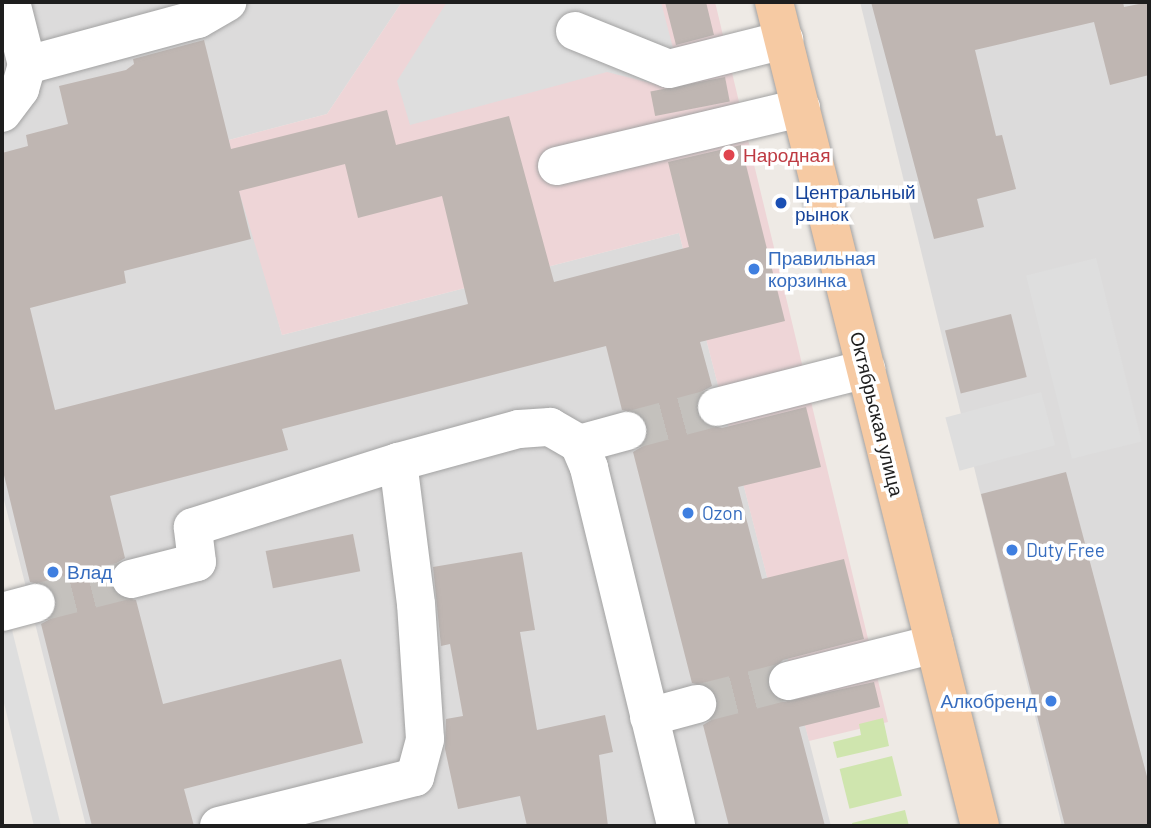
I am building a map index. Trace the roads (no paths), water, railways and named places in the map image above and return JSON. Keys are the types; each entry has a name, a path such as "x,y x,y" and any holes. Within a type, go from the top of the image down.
{"main road":[{"name":"Октябрьская улица","path":"774,2 980,826"}],"lane":[{"path":"2,113 20,89 27,65 11,2"},
{"path":"27,65 198,19 227,2"},
{"path":"575,31 669,69 784,40"},
{"path":"557,166 801,108"},
{"path":"718,407 866,369"},
{"path":"131,579 197,562 193,527 398,462 519,429 550,426 579,444 589,468 676,826"},
{"path":"579,444 627,431"},
{"path":"219,826 415,777 425,739 416,604 398,462"},
{"path":"788,681 934,644"},
{"path":"649,717 697,704"}],"tunnel":[{"path":"627,431 717,407"},
{"path":"36,603 131,579"},
{"path":"697,704 788,681"}],"place":[{"name":"Народная","path":"729,155"},
{"name":"Центральный рынок","path":"781,203"},
{"name":"Правильная корзинка","path":"754,269"},
{"name":"Ozon","path":"688,513"},
{"name":"Duty Free","path":"1012,550"},
{"name":"Влад","path":"53,572"},
{"name":"Алкобренд","path":"1051,701"}]}
